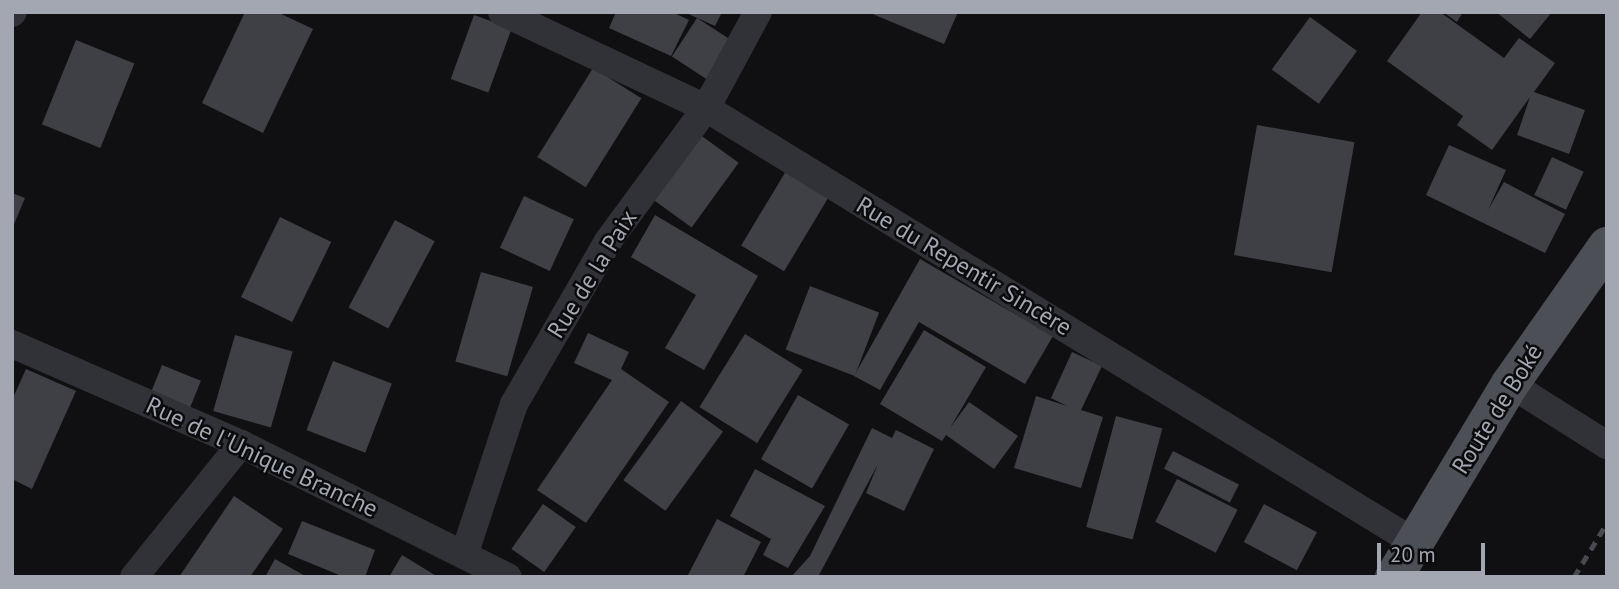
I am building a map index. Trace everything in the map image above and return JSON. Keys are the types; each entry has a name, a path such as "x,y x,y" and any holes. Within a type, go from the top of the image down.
{"main road":[{"name":"Route de Boké","path":"1394,577 1510,384 1607,246"}],"street":[{"name":"Rue du Repentir Sincère","path":"502,12 706,108 1414,542"},
{"name":"Rue de la Paix","path":"464,555 514,404 608,241 706,108 758,12"},
{"name":"Rue de l'Unique Branche","path":"12,344 241,444 508,577"},
{"path":"1510,384 1607,444"},
{"path":"134,577 241,444"}],"building":[{"path":"245,12 277,12 313,29 263,133 202,103"},
{"path":"616,12 672,12 689,20 671,56 609,28"},
{"path":"684,12 722,12 715,26"},
{"path":"868,12 958,12 944,44"},
{"path":"1422,12 1440,12 1504,58 1519,38 1555,63 1534,92 1585,110 1569,154 1517,135 1530,97 1492,150 1457,125 1463,116 1387,61"},
{"path":"1443,12 1463,12 1457,22"},
{"path":"1496,12 1552,12 1530,39"},
{"path":"474,15 512,29 488,93 451,79"},
{"path":"1310,17 1357,51 1319,104 1272,70"},
{"path":"697,18 732,41 707,79 672,57"},
{"path":"76,40 134,64 100,148 42,124"},
{"path":"593,68 641,98 586,187 537,157"},
{"path":"1257,125 1354,142 1332,272 1234,255"},
{"path":"699,134 739,163 692,228 652,199"},
{"path":"1449,145 1506,170 1488,210 1504,182 1565,214 1545,253 1426,195"},
{"path":"1552,157 1584,172 1566,210 1534,195"},
{"path":"786,171 829,197 784,271 741,246"},
{"path":"12,193 25,198 12,229"},
{"path":"524,196 574,219 550,271 500,248"},
{"path":"655,215 758,276 704,370 665,348 696,295 631,257"},
{"path":"280,217 331,242 292,322 241,297"},
{"path":"395,220 435,241 388,329 349,307"},
{"path":"920,259 1053,336 1025,384 919,322 880,390 854,376"},
{"path":"481,272 533,287 507,376 455,361"},
{"path":"810,286 879,313 855,376 786,349"},
{"path":"924,330 986,367 950,428 969,402 1018,436 994,469 946,435 942,441 880,404"},
{"path":"588,333 629,352 621,369 669,402 586,523 537,490 612,380 574,363"},
{"path":"745,334 803,370 757,443 699,407"},
{"path":"235,335 293,352 271,427 213,411"},
{"path":"1072,352 1102,366 1081,410 1103,417 1081,488 1014,468 1036,396 1067,406 1051,398"},
{"path":"333,361 392,384 365,453 306,430"},
{"path":"162,365 201,381 190,408 151,392"},
{"path":"26,369 76,391 32,489 12,479 12,400"},
{"path":"798,395 849,424 812,489 761,459"},
{"path":"681,401 723,432 665,511 623,480"},
{"path":"1116,416 1162,428 1133,540 1086,527"},
{"path":"872,428 892,438 896,430 934,449 904,511 866,493 878,464 818,577 791,577 810,556"},
{"path":"1173,451 1239,485 1230,502 1164,469"},
{"path":"755,469 825,506 788,568 763,555 771,539 730,516"},
{"path":"1177,479 1238,510 1216,553 1155,522"},
{"path":"234,496 283,529 250,577 179,577"},
{"path":"543,504 576,527 544,572 511,549"},
{"path":"1264,504 1317,532 1297,570 1244,542"},
{"path":"717,519 761,542 743,577 687,577"},
{"path":"302,521 375,550 365,577 344,577 288,554"},
{"path":"402,555 438,577 389,577"},
{"path":"275,559 307,577 265,577"}],"railway":[{"path":"1574,577 1607,523"}]}
